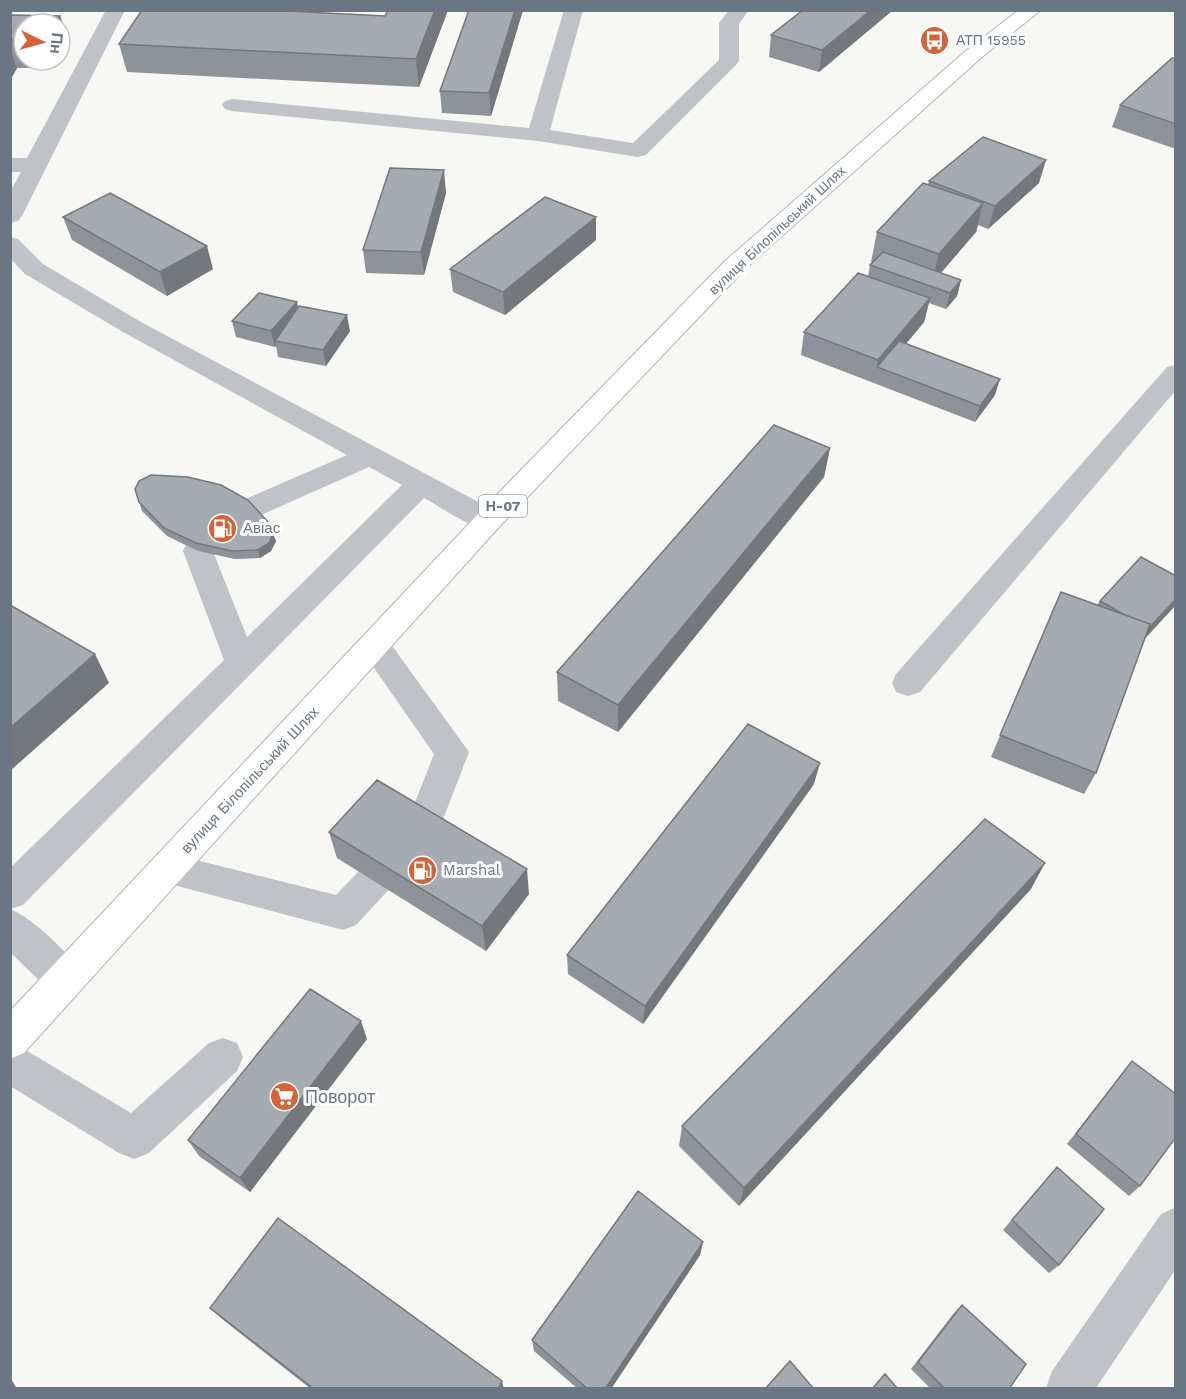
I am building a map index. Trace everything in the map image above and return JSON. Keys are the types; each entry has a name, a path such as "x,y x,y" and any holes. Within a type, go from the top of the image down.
{"main road":[{"name":"вулиця Білопільський Шлях","path":"10,1040 489,520 734,266 975,52 1032,10"}],"street":[{"path":"10,216 116,10"},
{"path":"538,135 574,10"},
{"path":"232,105 538,135 638,150 729,61 729,23 740,10"},
{"path":"10,165 35,165"},
{"path":"10,244 34,269 132,327 489,520"},
{"path":"908,683 1176,373"},
{"path":"241,663 198,551 251,508 370,456"},
{"path":"10,893 422,483"},
{"path":"168,869 343,913 422,830 452,752 374,645"},
{"path":"10,926 66,980"},
{"path":"10,1063 134,1138 223,1057"},
{"path":"1069,1389 1176,1229"}],"building":[{"path":"142,10 266,10 385,16 388,10 435,10 416,59 119,44"},
{"path":"469,10 515,10 489,93 440,91"},
{"path":"803,10 871,10 822,50 771,35"},
{"path":"10,15 12,15 12,40 10,40"},
{"path":"1172,58 1176,59 1176,124 1120,105"},
{"path":"983,137 1046,160 995,206 929,181"},
{"path":"390,168 444,170 421,252 363,250"},
{"path":"923,183 983,203 939,254 877,232"},
{"path":"110,193 207,246 160,272 63,217"},
{"path":"545,197 596,217 503,292 450,269"},
{"path":"883,252 961,280 950,293 870,265"},
{"path":"858,273 930,298 878,360 804,332"},
{"path":"259,293 297,302 271,331 232,321"},
{"path":"299,306 347,315 323,350 275,341"},
{"path":"899,341 1000,379 980,406 877,367"},
{"path":"774,425 830,448 618,705 557,672"},
{"path":"151,475 188,477 221,485 248,500 267,521 273,533 269,543 258,550 232,551 196,543 164,528 139,502 135,489 139,481"},
{"path":"1141,557 1176,576 1176,599 1148,629 1150,624 1125,615 1100,601"},
{"path":"1061,592 1150,624 1096,773 1000,735"},
{"path":"10,605 95,654 10,728"},
{"path":"748,724 820,763 645,1006 567,955"},
{"name":"Marshal","path":"377,780 527,869 482,926 329,832"},
{"path":"985,819 1045,863 744,1188 682,1126"},
{"name":"Поворот","path":"310,989 361,1021 240,1178 188,1140"},
{"path":"1132,1061 1176,1094 1176,1137 1140,1186 1076,1134"},
{"path":"1057,1167 1104,1209 1059,1265 1012,1220"},
{"path":"638,1191 703,1242 605,1389 588,1389 532,1340"},
{"path":"278,1218 502,1381 498,1389 314,1389 210,1308"},
{"path":"962,1305 1026,1364 1009,1389 945,1389 918,1362"},
{"path":"790,1361 814,1389 765,1389"},
{"path":"885,1374 898,1389 872,1389"}],"place":[{"name":"АТП 15955","path":"935,40"},
{"name":"Авіас","path":"222,528"},
{"name":"Marshal","path":"422,870"},
{"name":"Поворот","path":"284,1097"}]}
